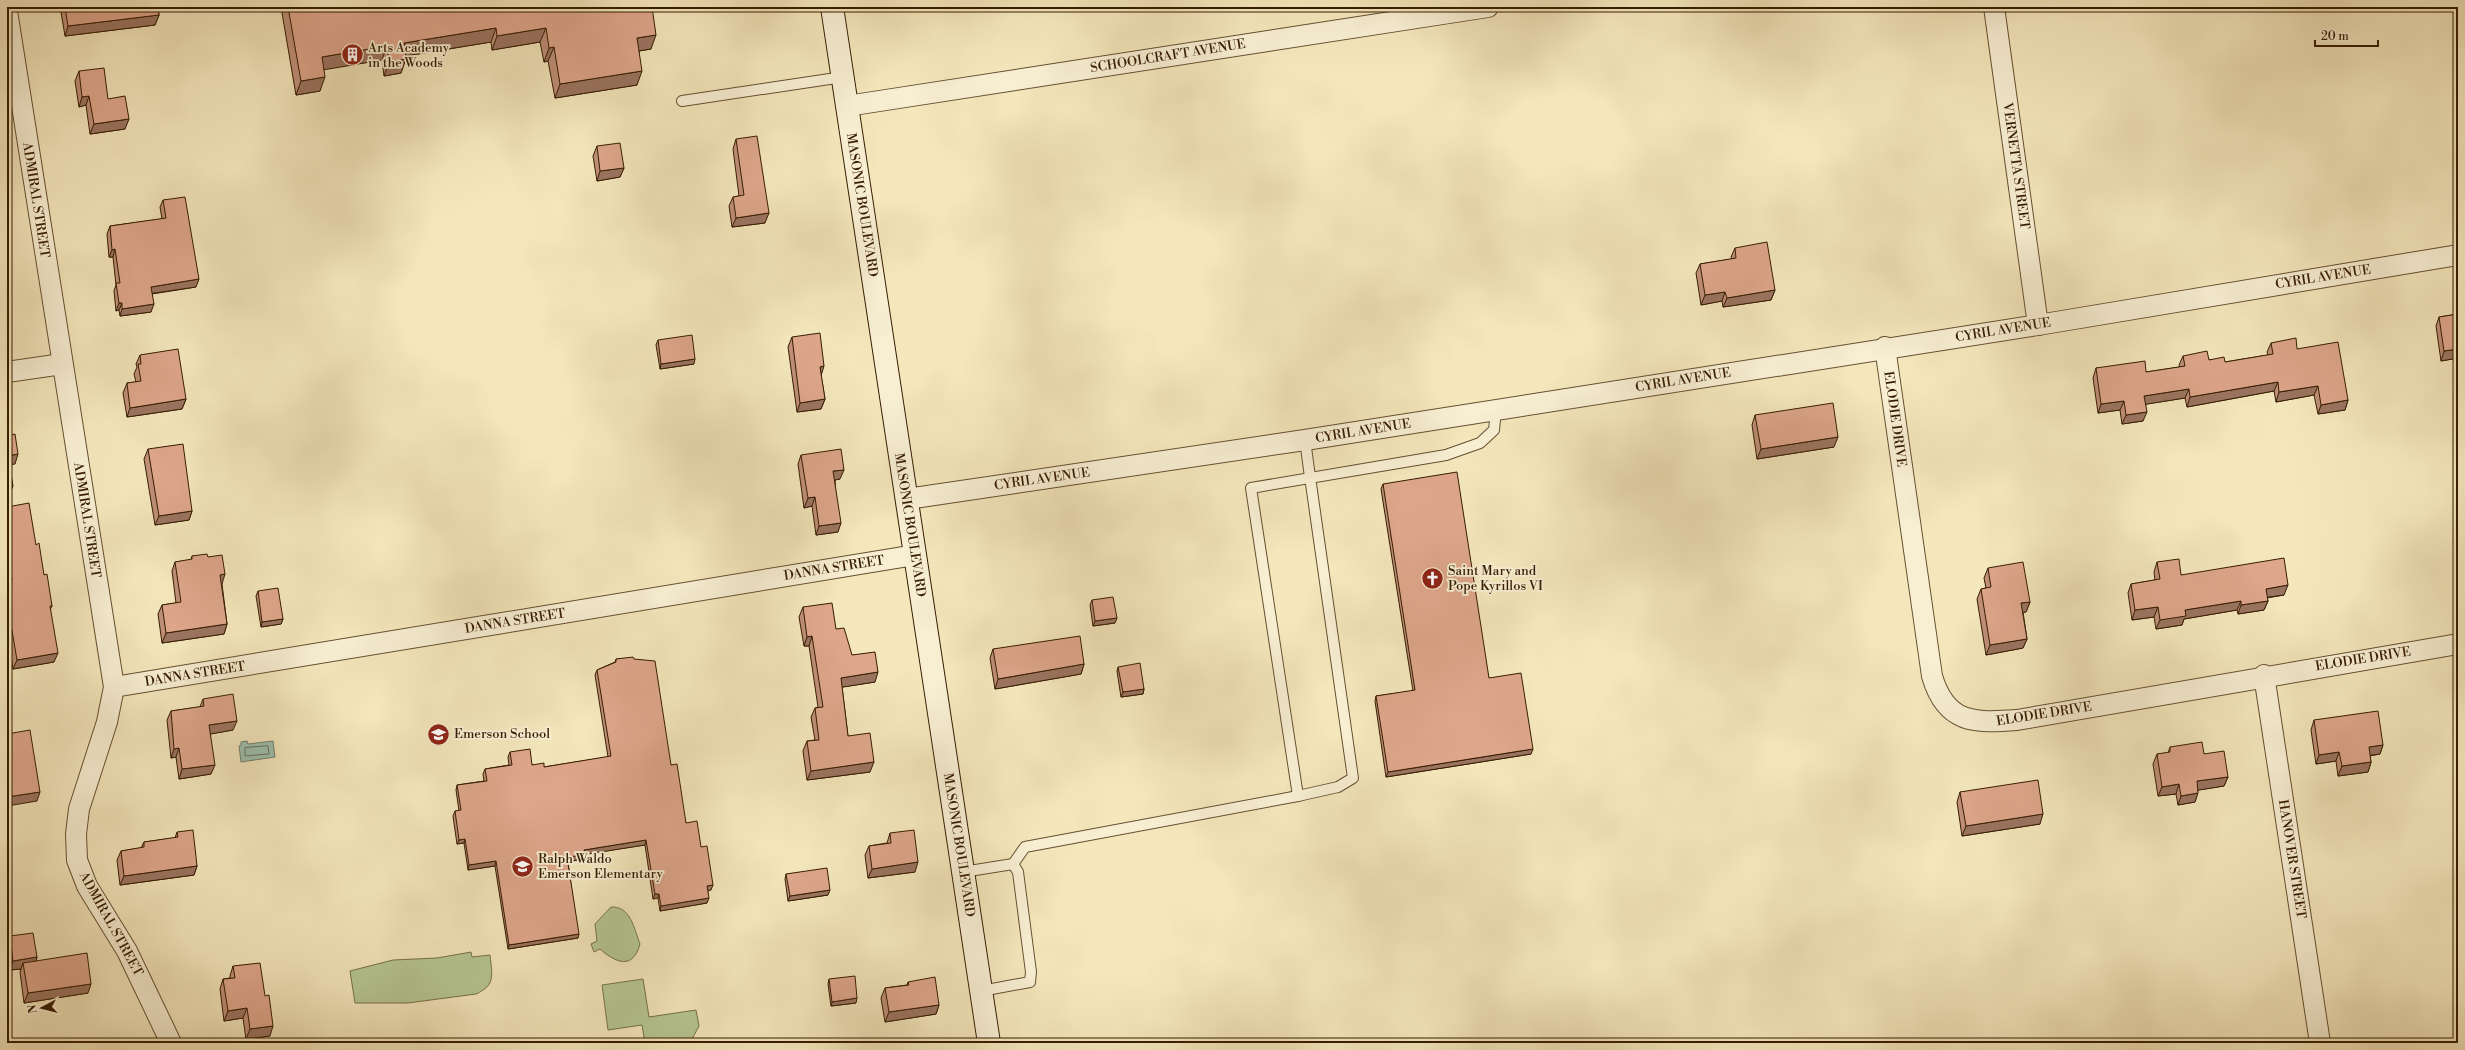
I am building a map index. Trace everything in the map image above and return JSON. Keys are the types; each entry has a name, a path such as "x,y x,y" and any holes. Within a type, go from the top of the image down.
{"street":[{"name":"MASONIC BOULEVARD","path":"832,7 989,1043"},
{"name":"SCHOOLCRAFT AVENUE","path":"847,106 1488,7"},
{"name":"VERNETTA STREET","path":"1994,7 2038,325"},
{"name":"ADMIRAL STREET","path":"7,11 114,687 107,722 79,810 76,834 77,860 87,886 127,951 153,1009 171,1043"},
{"name":"CYRIL AVENUE","path":"907,499 1305,440 1885,347 2038,325 2458,255"},
{"name":"ELODIE DRIVE","path":"1885,347 1932,676 1936,690 1952,712 1967,720 1989,722 2017,720 2264,675 2458,644"},
{"path":"7,372 62,364"},
{"name":"DANNA STREET","path":"114,687 915,555"},
{"name":"HANOVER STREET","path":"2264,675 2320,1043"},
{"name":"ADMIRAL STREET","path":"153,1009 158,1043"}],"lane":[{"path":"682,101 843,77"},
{"path":"1298,796 1251,488 1446,455 1480,443 1494,430 1496,410"},
{"path":"963,872 1014,864 1026,847 1298,796 1338,787 1353,778 1305,440"},
{"path":"981,991 1030,982 1031,972 1019,880 1014,864"}],"green space":[{"path":"611,907 623,910 627,914 631,920 640,944 633,958 628,961 623,962 612,958 600,949 594,952 591,944 597,941 595,924"},
{"path":"471,952 472,957 490,955 492,974 490,983 482,991 476,994 408,1003 355,1003 350,971 393,960 437,958"},
{"path":"643,979 649,1017 696,1010 699,1026 690,1043 645,1043 642,1025 608,1030 602,985"}],"water":[{"path":"247,741 248,744 273,741 275,757 241,762 239,746 241,745 241,742"}],"building":[{"path":"65,7 158,7 159,15 68,26"},
{"name":"Arts Academy in the Woods","path":"288,7 652,7 656,35 637,38 642,71 560,84 554,47 549,48 546,28 497,36 496,28 404,43 406,59 389,62 387,46 322,57 325,77 301,81"},
{"path":"104,68 108,99 125,96 129,119 94,124 89,96 82,97 79,71"},
{"path":"757,136 769,213 736,218 733,197 744,195 736,139"},
{"path":"620,143 624,168 600,171 597,146"},
{"path":"185,197 199,279 151,287 154,304 122,309 122,303 119,303 116,283 120,283 115,249 112,250 110,226 166,218 163,200"},
{"path":"1767,242 1775,290 1727,298 1725,292 1705,295 1700,264 1736,258 1735,248"},
{"path":"2458,314 2458,349 2444,351 2439,317"},
{"path":"820,333 824,366 820,367 825,399 800,403 792,337"},
{"path":"692,335 695,359 661,364 658,340"},
{"path":"2296,338 2297,349 2338,342 2348,400 2321,405 2318,386 2279,392 2278,382 2190,397 2189,389 2144,396 2147,412 2126,415 2124,401 2101,404 2096,368 2145,361 2146,372 2185,366 2183,356 2207,351 2209,360 2224,357 2225,362 2273,354 2271,343"},
{"path":"178,349 186,399 130,408 127,383 141,381 138,364 141,364 140,355"},
{"path":"1833,403 1838,437 1761,449 1755,415"},
{"path":"15,434 18,454 8,456 13,486 7,487 7,436"},
{"path":"183,444 192,511 159,516 148,449"},
{"path":"841,449 844,470 833,471 841,523 819,526 815,497 808,498 801,455"},
{"name":"Saint Mary and Pope Kyrillos VI","path":"1457,472 1489,678 1521,673 1533,749 1388,772 1376,696 1415,690 1383,484"},
{"path":"29,503 36,545 39,543 44,575 47,574 52,606 50,606 58,653 17,660 9,613 7,614 7,581 12,580 7,546 7,507"},
{"path":"207,554 208,557 222,555 225,574 220,575 227,624 166,633 162,605 181,602 175,562 192,559 192,556"},
{"path":"2284,558 2288,585 2266,589 2268,601 2241,605 2241,601 2185,610 2186,616 2160,620 2158,607 2135,610 2131,584 2160,579 2157,562 2179,559 2181,575"},
{"path":"2023,562 2030,602 2021,603 2027,639 1990,645 1981,589 1991,587 1988,568"},
{"path":"278,588 283,619 262,622 258,591"},
{"path":"1113,597 1117,618 1095,621 1092,600"},
{"path":"832,603 836,629 844,628 852,655 875,652 878,672 841,678 848,736 870,733 874,762 811,771 807,741 819,740 815,708 823,707 812,636 807,637 803,607"},
{"path":"1080,636 1084,664 998,679 993,649"},
{"name":"Ralph Waldo Emerson Elementary","path":"633,657 634,659 655,661 671,765 677,764 686,823 697,821 701,847 707,846 713,885 707,886 709,898 661,906 659,894 655,894 646,840 584,850 585,855 567,857 579,934 509,945 496,861 469,865 465,839 459,840 455,811 461,810 457,785 487,781 485,769 512,765 510,752 530,749 532,765 544,763 544,767 611,756 597,670 616,662 616,659"},
{"path":"1140,663 1144,689 1123,692 1118,667"},
{"path":"233,694 237,721 209,725 215,765 182,769 179,748 174,749 171,711 204,706 203,699"},
{"path":"2378,711 2383,745 2369,747 2371,762 2342,766 2339,752 2319,755 2314,720"},
{"path":"30,730 40,792 7,797 7,734"},
{"path":"2202,742 2204,754 2224,751 2228,777 2197,781 2198,793 2181,796 2179,784 2162,787 2157,754 2170,752 2170,747"},
{"path":"2038,780 2043,814 1966,826 1960,792"},
{"path":"193,830 197,866 124,876 121,851 144,847 144,842 178,837 177,832"},
{"path":"914,830 918,862 872,869 869,846 891,843 890,833"},
{"path":"827,868 830,890 790,896 786,874"},
{"path":"33,933 37,957 13,961 10,936"},
{"path":"87,953 91,984 28,993 23,963"},
{"path":"260,963 265,996 269,995 273,1026 250,1029 247,1008 228,1011 223,979 235,978 233,966"},
{"path":"855,976 857,998 832,1002 829,979"},
{"path":"935,977 939,1005 889,1012 885,988 909,985 908,982"}],"place":[{"name":"Arts Academy in the Woods","path":"352,55"},
{"name":"Saint Mary and Pope Kyrillos VI","path":"1433,578"},
{"name":"Emerson School","path":"438,734"},
{"name":"Ralph Waldo Emerson Elementary","path":"523,866"}]}
